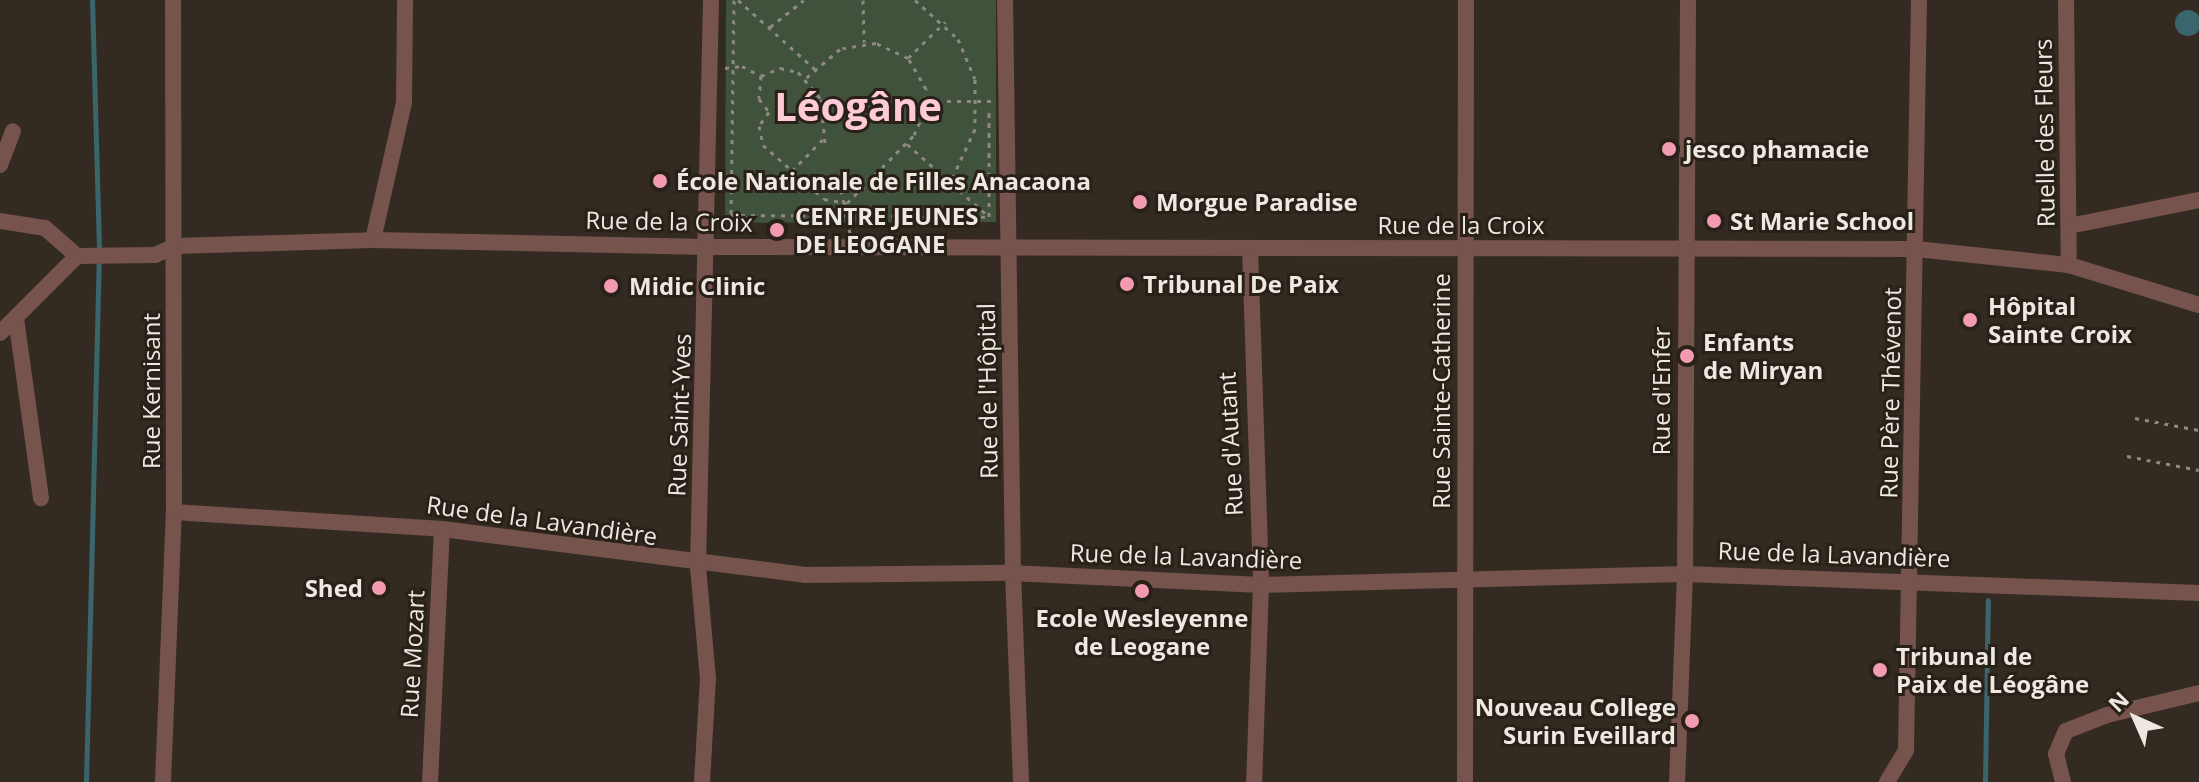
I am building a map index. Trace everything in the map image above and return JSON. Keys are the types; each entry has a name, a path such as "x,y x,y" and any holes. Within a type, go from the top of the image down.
{"street":[{"name":"Rue Kernisant","path":"163,782 174,512 173,0"},
{"path":"373,240 404,102 405,0"},
{"name":"Rue Saint-Yves","path":"702,782 708,679 698,566 708,247 711,0"},
{"name":"Rue de l'Hôpital","path":"1005,0 1013,573 1021,782"},
{"name":"Rue Sainte-Catherine","path":"1465,782 1466,0"},
{"name":"Rue d'Enfer","path":"1677,782 1685,574 1688,0"},
{"name":"Rue Père Thévenot","path":"1887,782 1906,750 1919,0"},
{"name":"Ruelle des Fleurs","path":"2066,0 2069,265"},
{"path":"0,165 13,131"},
{"path":"2069,226 2199,200"},
{"path":"0,221 45,228 93,256 0,333"},
{"name":"Rue de la Croix","path":"93,256 155,255 175,246 373,240 708,247 1009,243 1685,251 1916,249 2069,265 2199,305"},
{"name":"Rue d'Autant","path":"1250,248 1261,585 1254,782"},
{"path":"16,318 41,498"},
{"name":"Rue de la Lavandière","path":"174,512 442,529 698,566 805,575 1013,573 1261,585 1464,583 1685,574 2199,593"},
{"name":"Rue Mozart","path":"430,782 442,529"},
{"path":"2063,782 2056,754 2066,731 2107,715 2199,693"}],"path":[{"path":"736,0 815,69"},
{"path":"736,0 731,215 989,217"},
{"path":"769,28 804,0"},
{"path":"863,0 864,42"},
{"path":"915,0 945,22 969,59 978,101 966,155 950,183"},
{"path":"908,58 945,22"},
{"path":"805,79 840,49 864,42 887,46 908,58 922,78 927,101 907,144 847,203"},
{"path":"710,69 733,67 761,76 786,67 805,79 824,107 824,141 792,171"},
{"path":"761,76 759,99 769,112 759,137 824,199 847,203"},
{"path":"927,101 1007,100"},
{"path":"907,144 989,217 1009,243"},
{"path":"841,190 847,203 851,247"},
{"path":"2135,418 2199,430"},
{"path":"2127,456 2199,470"}],"green space":[{"path":"726,0 996,0 996,222 725,223"}],"water":[{"path":"2188,10 2197,14 2201,23 2197,32 2188,36 2179,32 2175,23 2179,14"}],"waterway":[{"path":"86,782 99,249 92,0"},
{"path":"1985,782 1988,600"}],"place":[{"name":"jesco phamacie","path":"1669,149"},
{"name":"École Nationale de Filles Anacaona","path":"660,181"},
{"name":"Morgue Paradise","path":"1140,202"},
{"name":"St Marie School","path":"1714,221"},
{"name":"CENTRE JEUNES DE LEOGANE","path":"777,230"},
{"name":"Tribunal De Paix","path":"1127,284"},
{"name":"Midic Clinic","path":"611,286"},
{"name":"Hôpital Sainte Croix","path":"1970,320"},
{"name":"Enfants de Miryan","path":"1687,356"},
{"name":"Shed","path":"379,588"},
{"name":"Ecole Wesleyenne de Leogane","path":"1142,591"},
{"name":"Tribunal de Paix de Léogâne","path":"1880,670"},
{"name":"Nouveau College Surin Eveillard","path":"1692,721"}],"district":[{"name":"Léogâne","path":"858,106"}]}
